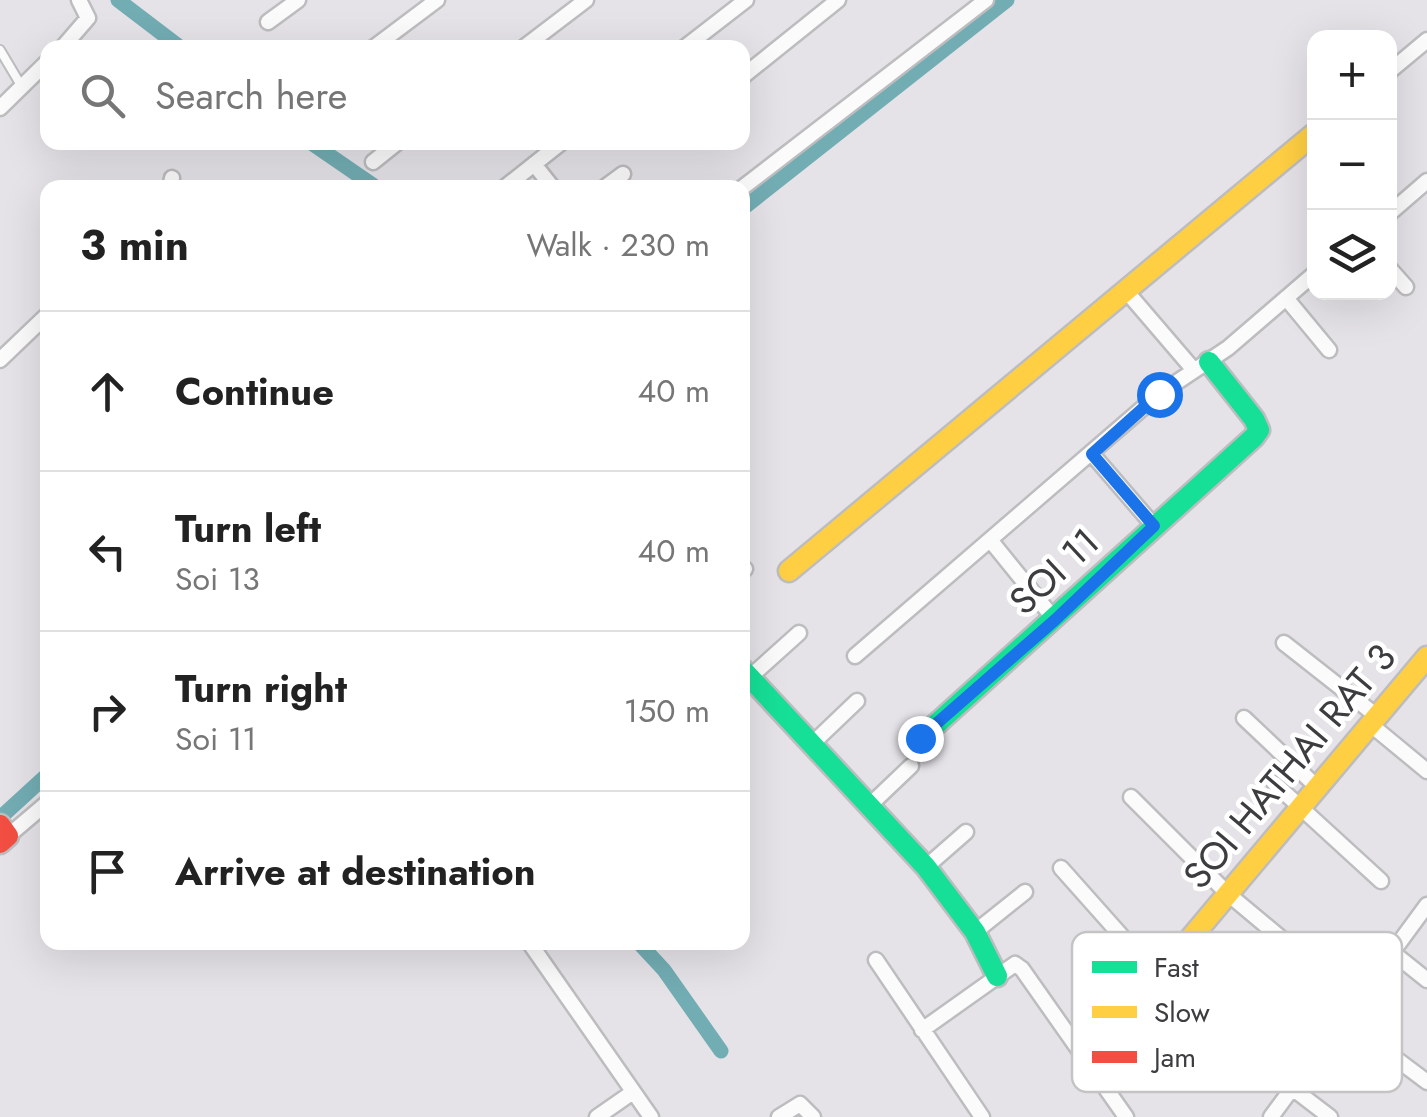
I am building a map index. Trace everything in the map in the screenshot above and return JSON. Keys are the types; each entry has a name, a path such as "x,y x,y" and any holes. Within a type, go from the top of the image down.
{"street":[{"path":"69,40 88,18 79,0"},
{"path":"268,22 298,0"},
{"path":"384,40 436,0"},
{"path":"534,40 586,0"},
{"path":"694,40 746,0"},
{"path":"750,71 838,0"},
{"path":"750,182 986,0"},
{"path":"1397,65 1427,40"},
{"path":"0,108 40,70"},
{"path":"788,571 1307,140"},
{"path":"372,162 388,150"},
{"path":"514,180 552,150"},
{"path":"534,164 546,180"},
{"path":"615,180 623,174"},
{"path":"1393,210 1427,181"},
{"path":"1397,276 1406,286"},
{"path":"856,656 1159,394 1307,280"},
{"path":"1127,292 1201,365"},
{"path":"1286,298 1329,350"},
{"path":"0,360 40,322"},
{"name":"SOI 11","path":"920,738 1055,620 1259,430 1201,365"},
{"path":"1092,454 1154,526"},
{"path":"991,542 1055,620"},
{"path":"750,670 799,633"},
{"path":"1284,643 1427,771"},
{"name":"SOI HATHAI RAT 3","path":"1195,932 1427,658"},
{"path":"750,677 926,867 975,932 997,976"},
{"path":"812,744 857,700"},
{"path":"1244,718 1317,787"},
{"path":"869,806 911,766"},
{"path":"1275,784 1381,881"},
{"path":"1130,797 1227,893 1274,932"},
{"path":"3,835 40,808"},
{"path":"926,867 966,832"},
{"path":"1062,868 1118,932"},
{"path":"975,932 1025,892"},
{"path":"1402,939 1427,905"},
{"path":"534,950 651,1117"},
{"path":"876,960 982,1117"},
{"path":"1402,960 1427,980"},
{"path":"922,1030 1014,964 1022,969 1072,1038"},
{"path":"1402,1063 1427,1082"},
{"path":"596,1117 633,1092"},
{"path":"1109,1092 1126,1117"},
{"path":"1271,1117 1289,1092"},
{"path":"1297,1092 1330,1117"},
{"path":"779,1117 800,1104 813,1117"}],"lane":[{"path":"0,50 22,87"}],"waterway":[{"path":"118,0 170,40"},
{"path":"750,203 1007,0"},
{"path":"322,150 365,180"},
{"path":"0,818 40,781"},
{"path":"645,950 721,1051"}],"traffic: fast":[{"path":"921,738 1254,437 1259,430 1254,419 1209,362"},
{"path":"750,678 926,867 975,932 997,976"}],"traffic: slow":[{"path":"789,571 1307,140"},
{"path":"1196,932 1427,657"}],"traffic: jam":[{"path":"0,825 8,836 0,843"}],"route":[{"path":"920,738 1055,620 1154,526 1092,454 1159,394"}]}
